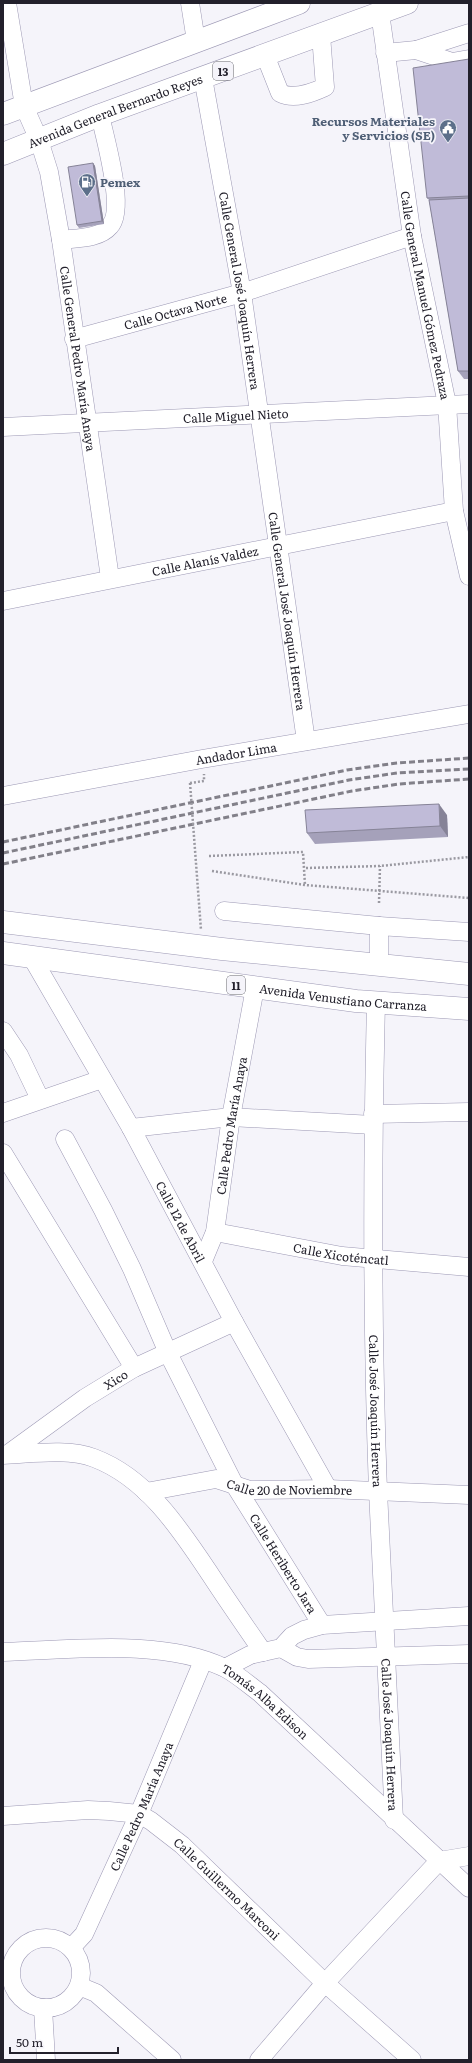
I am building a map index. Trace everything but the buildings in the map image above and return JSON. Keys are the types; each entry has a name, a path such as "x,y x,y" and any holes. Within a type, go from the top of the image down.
{"main road":[{"path":"3,114 299,3"},
{"name":"Avenida General Bernardo Reyes","path":"3,154 100,115 407,3"},
{"path":"3,922 222,949 469,974"},
{"name":"Avenida Venustiano Carranza","path":"3,953 255,988 376,1003 469,1009"}],"street":[{"name":"Calle General Pedro María Anaya","path":"7,3 24,106 39,140 49,172 61,240 86,423 110,578"},
{"path":"190,3 196,41"},
{"name":"Calle General Manuel Gómez Pedraza","path":"380,14 412,236 448,404 454,511 469,576"},
{"path":"386,53 416,50 469,33"},
{"path":"266,55 280,94 288,98 316,91 325,87 321,35"},
{"path":"416,50 452,62 469,59"},
{"name":"Calle General José Joaquín Herrera","path":"204,78 242,293 258,414 306,741"},
{"path":"61,240 99,234 110,227 116,218 116,189 100,115"},
{"name":"Calle Octava Norte","path":"74,339 242,293 412,236"},
{"name":"Calle Miguel Nieto","path":"3,427 469,404"},
{"name":"Calle Alanís Valdez","path":"3,601 110,578 278,547 454,511"},
{"name":"Andador Lima","path":"3,796 202,758 469,714"},
{"path":"224,911 378,926 469,932"},
{"path":"378,926 379,966"},
{"name":"Calle 12 de Abril","path":"31,956 131,1128 171,1206 203,1261 234,1322 328,1489"},
{"name":"Calle Pedro María Anaya","path":"203,1261 215,1232 232,1117 255,988"},
{"name":"Calle José Joaquín Herrera","path":"376,1003 373,1120 373,1257 378,1492 394,1820"},
{"path":"3,1031 19,1055 40,1099"},
{"path":"3,1113 40,1099 102,1079"},
{"path":"131,1128 232,1117 373,1120 469,1112"},
{"name":"Calle Heriberto Jara","path":"65,1139 132,1269 168,1353 234,1484 322,1625"},
{"path":"3,1153 134,1368"},
{"name":"Calle Xicoténcatl","path":"215,1232 342,1256 373,1257 469,1267"},
{"name":"Xico","path":"5,1454 85,1398 134,1368 234,1322"},
{"path":"5,1454 69,1454 92,1457 111,1466 146,1492 164,1510 182,1533 263,1652"},
{"name":"Calle 20 de Noviembre","path":"146,1492 216,1479 250,1490 328,1489 469,1495"},
{"path":"225,1668 241,1659 281,1648 292,1636 304,1630 322,1625 469,1616"},
{"name":"Tomás Alba Edison","path":"3,1652 132,1648 157,1650 225,1668 260,1693 394,1820 469,1888"},
{"path":"281,1648 297,1657 308,1659 386,1658 469,1654"},
{"name":"Calle Pedro María Anaya","path":"71,1948 84,1934 139,1814 203,1661"},
{"path":"3,1816 88,1810 139,1814"},
{"name":"Calle Guillermo Marconi","path":"139,1814 182,1845 325,1983 412,2060"},
{"path":"259,2060 325,1983 439,1861 469,1856"},
{"path":"50,1937 62,1941 71,1948 78,1958 81,1967 79,1986 65,2003 54,2007 43,2008 33,2006 16,1993 7,1972 18,1950 27,1942 38,1938 50,1937"},
{"path":"79,1986 96,1993 172,2060"},
{"path":"43,2008 46,2060"}],"path":[{"path":"201,930 190,784 204,781"},
{"path":"209,856 304,852 306,868 305,885"},
{"path":"306,868 380,866 469,857"},
{"path":"379,903 380,866"},
{"path":"212,871 305,885 469,898"}],"railway":[{"path":"3,842 347,770 397,763 469,758"},
{"path":"3,853 349,780 397,773 469,769"},
{"path":"3,864 352,791 399,784 469,779"}],"place":[{"name":"Recursos Materiales y Servicios (SE)","path":"448,143"},
{"name":"Pemex","path":"87,197"}]}
